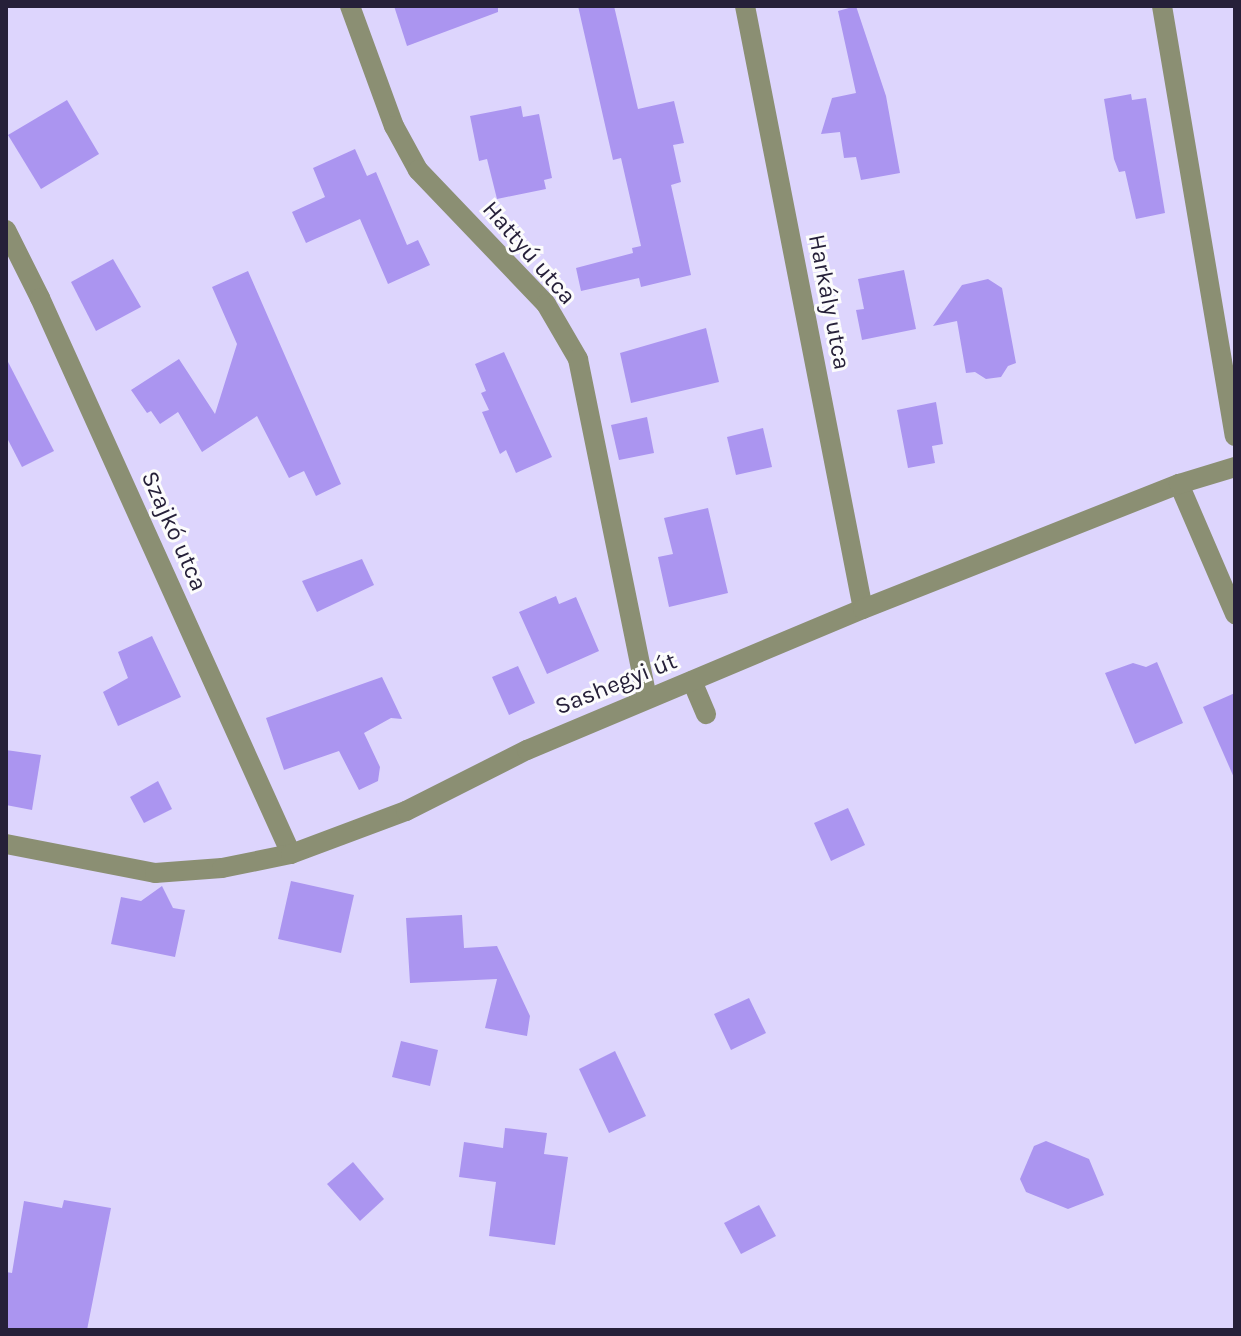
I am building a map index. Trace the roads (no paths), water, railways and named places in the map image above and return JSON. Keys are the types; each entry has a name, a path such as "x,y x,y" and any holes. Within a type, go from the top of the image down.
{"street":[{"name":"Hattyú utca","path":"350,6 394,126 418,170 546,304 578,359 647,697"},
{"name":"Harkály utca","path":"745,6 863,609"},
{"path":"1162,6 1235,436"},
{"name":"Szajkó utca","path":"6,230 40,298 291,854"},
{"name":"Sashegyi út","path":"6,844 155,873 222,868 291,854 406,811 527,750 647,697 1179,484 1235,467"},
{"path":"1179,484 1235,614"},
{"path":"692,681 706,714"}]}
